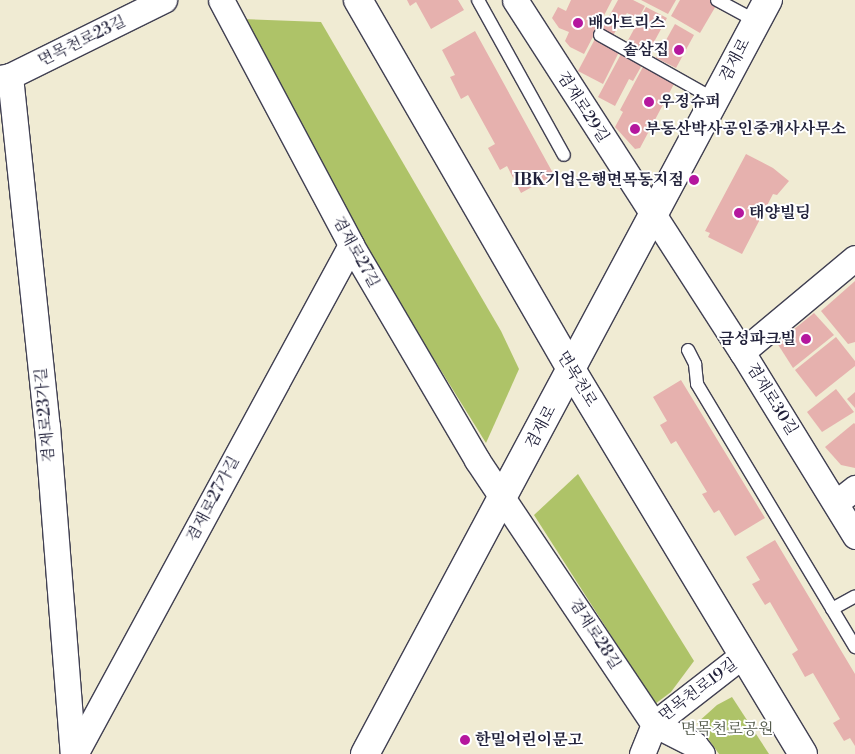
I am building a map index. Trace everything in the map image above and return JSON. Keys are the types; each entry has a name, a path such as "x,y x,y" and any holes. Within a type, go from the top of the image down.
{"main road":[{"name":"면목천로","path":"358,0 572,371 804,754"},
{"name":"겸재로","path":"365,754 572,371 652,215 762,11"}],"street":[{"name":"면목천로23길","path":"5,77 164,0"},
{"name":"겸재로27길","path":"221,0 351,245 477,460 504,496"},
{"name":"겸재로29길","path":"514,0 652,215"},
{"name":"겸재로23가길","path":"5,77 47,426 74,754"},
{"name":"겸재로30길","path":"652,215 742,352 846,495 855,536"},
{"name":"겸재로27가길","path":"74,754 351,245"},
{"path":"742,352 855,258"},
{"name":"겸재로28길","path":"504,496 654,724"},
{"name":"면목천로19길","path":"642,754 654,724 743,655"},
{"path":"654,724 696,745 702,754"}],"lane":[{"path":"478,0 564,155"},
{"name":"겸재로","path":"718,0 762,11"},
{"name":"겸재로","path":"600,35 714,99"},
{"path":"688,350 695,364 697,384 855,647"},
{"path":"832,609 855,596"}],"green space":[{"path":"241,19 321,22 501,331 519,369 486,443 365,248"},
{"path":"578,474 694,661 671,692 655,704 534,515"},
{"name":"면목천로공원","path":"732,697 769,754 719,754 697,723 717,705"}],"building":[{"path":"407,0 458,0 464,10 431,29 416,2 410,6"},
{"name":"배아트리스","path":"571,0 612,0 584,54 570,47 565,41 569,32 559,28 552,18 558,7 566,11"},
{"path":"618,0 633,0 645,6 638,19 627,13 612,37 601,31"},
{"path":"641,0 676,0 668,14"},
{"path":"680,0 710,0 717,4 700,33 671,16"},
{"path":"646,7 667,18 647,55 626,44"},
{"path":"675,24 694,35 676,68 656,58"},
{"path":"475,31 554,175 521,193 507,166 500,170 488,148 495,144 468,95 461,99 450,77 455,75 442,50"},
{"path":"596,37 620,50 603,84 578,71"},
{"path":"621,54 642,65 633,81 629,79 615,106 598,97"},
{"path":"644,65 675,82 640,148 635,149 615,127 623,112 620,110"},
{"name":"태양빌딩","path":"746,154 773,168 789,181 777,195 773,194 742,254 708,237 710,233 705,231"},
{"path":"855,281 855,342 848,344 821,311"},
{"name":"금성파크빌","path":"814,313 834,335 793,368 777,343"},
{"path":"836,337 855,361 855,366 816,397 795,370"},
{"path":"681,380 765,518 735,536 719,510 714,513 702,494 707,492 676,441 671,444 660,425 667,421 653,397"},
{"path":"836,389 854,412 822,432 807,412"},
{"path":"855,392 855,408 847,399"},
{"path":"854,423 855,468 841,465 825,447"},
{"path":"775,540 855,674 855,746 850,738 844,741 833,723 840,719 813,673 805,677 792,654 798,650 770,602 765,605 752,584 760,580 746,557"}],"place":[{"name":"배아트리스","path":"578,23"},
{"name":"솥삼집","path":"679,50"},
{"name":"우정슈퍼","path":"649,102"},
{"name":"부동산박사공인중개사사무소","path":"635,129"},
{"name":"IBK기업은행면목동지점","path":"694,180"},
{"name":"태양빌딩","path":"739,213"},
{"name":"금성파크빌","path":"806,339"},
{"name":"한밀어린이문고","path":"465,740"}]}
